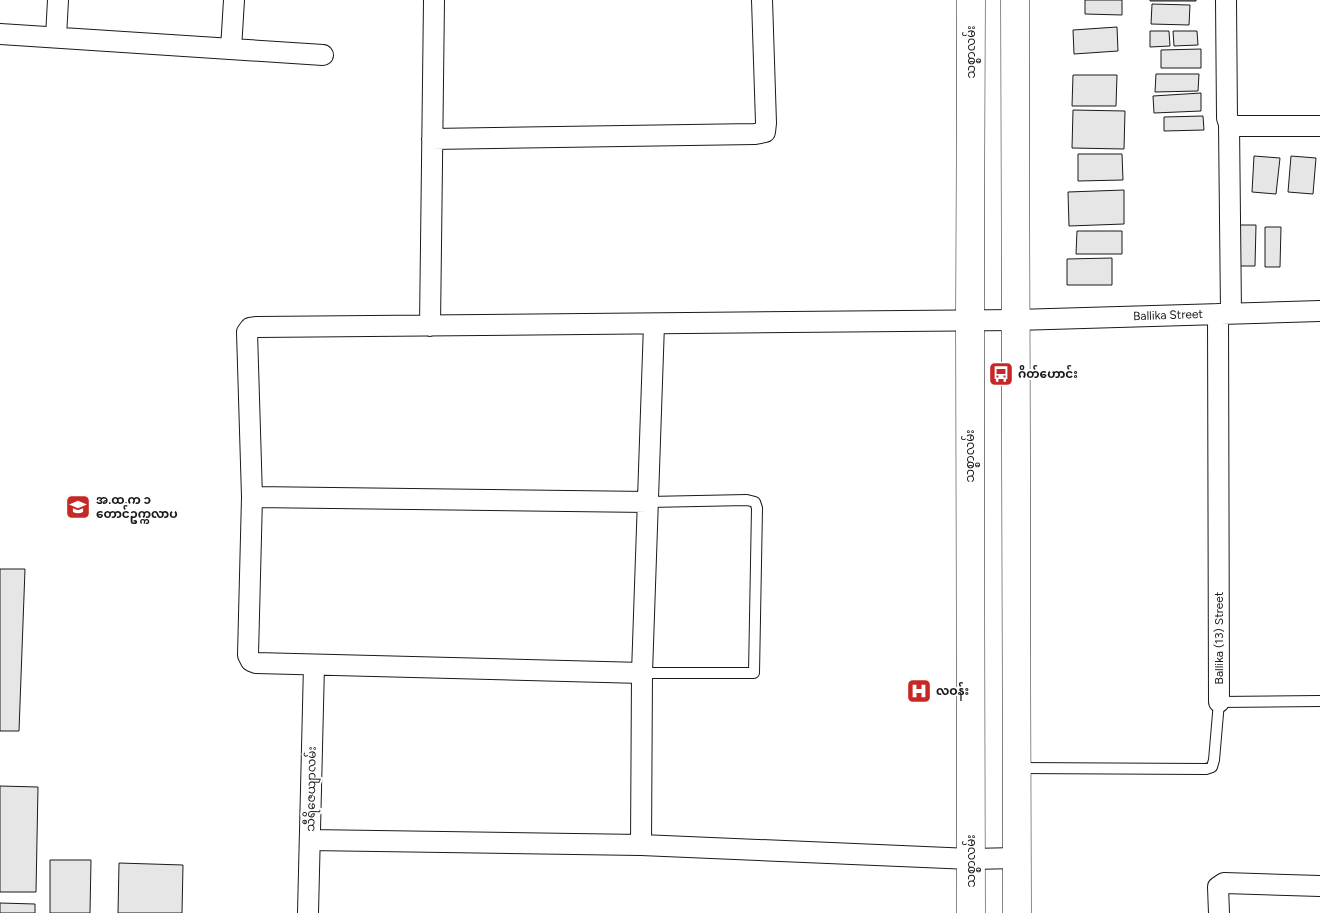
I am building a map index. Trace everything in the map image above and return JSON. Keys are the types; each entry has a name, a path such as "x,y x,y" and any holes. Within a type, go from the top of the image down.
{"main road":[{"name":"သစ္စာလမ်း","path":"971,0 971,913"},
{"path":"1016,0 1017,913"}],"street":[{"path":"56,37 58,0"},
{"path":"231,49 234,0"},
{"path":"430,326 434,0"},
{"path":"432,139 756,134 764,132 766,123 762,0"},
{"name":"Ballika (13) Street","path":"1219,702 1224,314 1229,124 1227,118 1226,0"},
{"path":"0,34 323,55"},
{"path":"1229,124 1237,126 1320,126"},
{"name":"Ballika Street","path":"252,497 247,332 250,328 1016,320 1320,311"},
{"path":"640,845 642,673 654,324"},
{"path":"642,673 256,663 250,660 248,655 252,497 648,502"},
{"name":"သီရိဇေယျာလမ်း","path":"308,913 314,665"},
{"path":"310,840 640,845 971,859 1017,858"},
{"path":"1219,913 1218,887 1224,884 1320,886"}],"lane":[{"path":"642,673 754,673 757,508 755,502 747,500 648,502"},
{"path":"1219,702 1320,701"},
{"name":"Ballika (13) Street","path":"1017,768 1206,769 1212,767 1214,760 1219,702"}],"building":[{"path":"1085,0 1122,0 1122,15 1085,14"},
{"path":"1196,0 1196,1 1150,1"},
{"path":"1152,4 1190,5 1189,25 1151,24"},
{"path":"1117,27 1118,51 1074,54 1073,30"},
{"path":"1150,31 1169,31 1170,46 1150,47"},
{"path":"1173,31 1197,31 1198,45 1174,46"},
{"path":"1201,49 1201,68 1161,68 1161,50"},
{"path":"1156,74 1199,74 1198,91 1155,92"},
{"path":"1073,75 1117,75 1116,106 1072,106"},
{"path":"1201,93 1201,111 1154,113 1153,96"},
{"path":"1073,110 1125,111 1124,149 1072,148"},
{"path":"1203,116 1204,130 1164,131 1164,117"},
{"path":"1078,154 1122,154 1123,180 1078,181"},
{"path":"1254,156 1280,158 1276,194 1252,192"},
{"path":"1291,156 1316,158 1313,194 1288,192"},
{"path":"1124,190 1124,224 1069,226 1068,192"},
{"path":"1240,225 1256,225 1255,266 1239,266"},
{"path":"1265,227 1281,227 1280,267 1265,267"},
{"path":"1077,231 1122,231 1122,254 1076,254"},
{"path":"1112,258 1112,285 1067,285 1067,259"},
{"path":"0,569 25,569 19,731 0,731"},
{"path":"0,786 38,787 36,892 0,892"},
{"path":"50,860 91,860 90,913 50,913"},
{"path":"119,863 183,865 182,913 118,913"},
{"path":"0,903 35,904 35,913 0,913"}],"place":[{"name":"ဂိတ်ဟောင်း","path":"1001,374"},
{"name":"အ.ထ.က ၁ တောင်ဥက္ကလာပ","path":"78,507"},
{"name":"လဝန်း","path":"919,691"}]}
